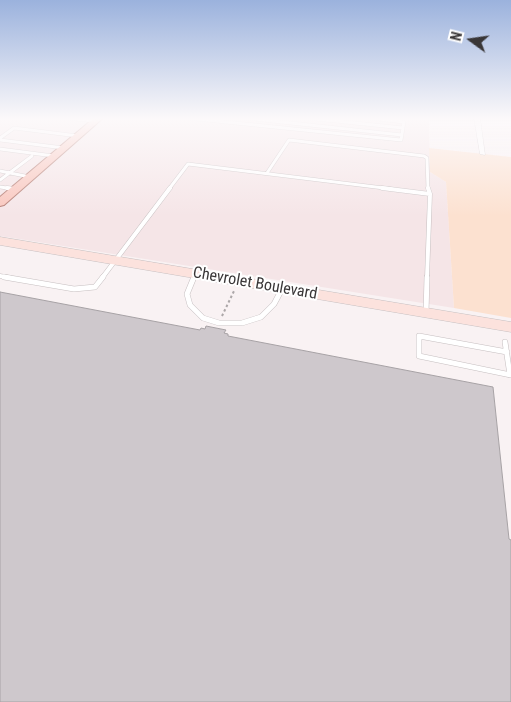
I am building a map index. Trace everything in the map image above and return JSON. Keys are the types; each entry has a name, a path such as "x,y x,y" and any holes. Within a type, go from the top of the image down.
{"main road":[{"path":"6,196 61,151"},
{"name":"Chevrolet Boulevard","path":"0,242 511,327"}],"lane":[{"path":"14,151 55,156"},
{"path":"267,174 282,151"},
{"path":"380,151 424,156 427,158 427,185 430,194 426,313"},
{"path":"0,180 32,156"},
{"path":"0,276 74,289 95,287 188,164 430,194"},
{"path":"0,171 30,177"},
{"path":"0,187 6,196"},
{"path":"195,274 187,294 190,305 203,318 219,323 242,323 260,317 274,304 282,289"},
{"path":"505,342 507,352 510,375 419,356 419,336 507,352"}],"path":[{"path":"219,323 234,291"}],"shaded area":[{"path":"0,151 430,151 430,172 446,182 454,308 0,236"},
{"path":"429,151 454,151 511,157 511,318 454,308 446,182 430,172"}],"building":[{"path":"0,292 200,330 201,328 205,329 206,326 226,330 224,333 228,334 228,336 493,387 509,539 511,540 511,702 0,702"}]}
